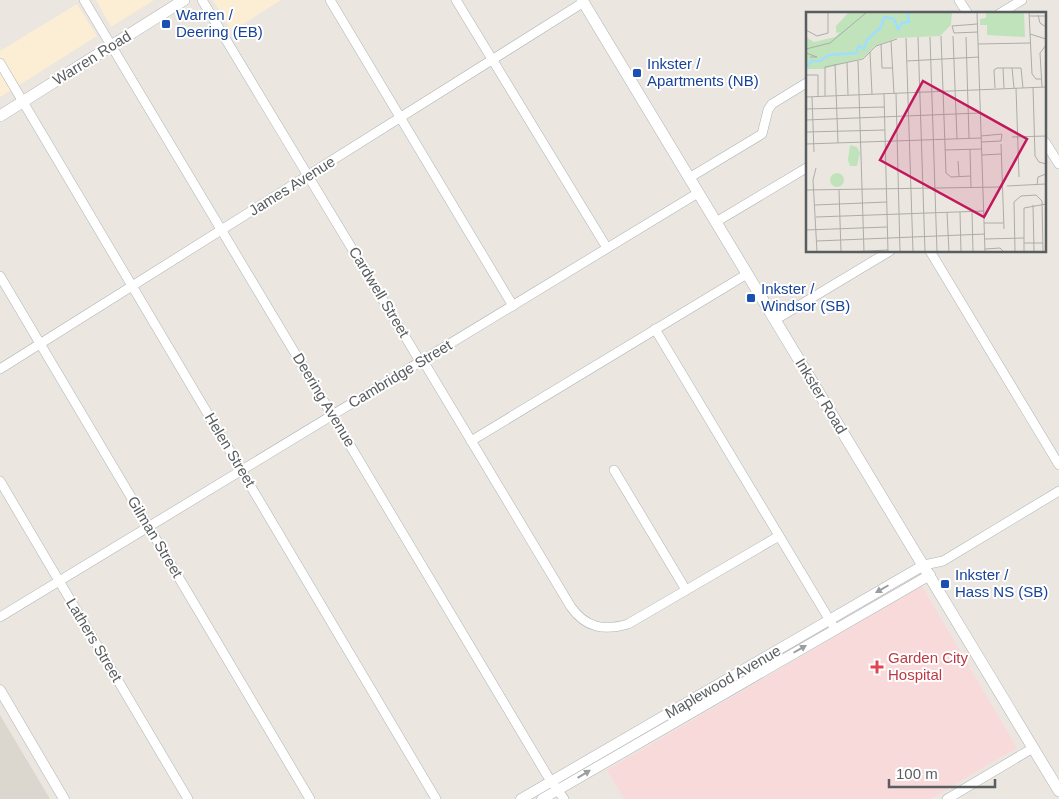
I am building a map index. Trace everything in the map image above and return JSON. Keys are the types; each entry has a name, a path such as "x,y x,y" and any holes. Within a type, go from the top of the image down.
{"main road":[{"name":"Warren Road","path":"0,116 184,0"},
{"name":"Inkster Road","path":"583,1 1059,791"}],"street":[{"name":"Deering Avenue","path":"84,0 558,790"},
{"name":"Cardwell Street","path":"202,0 571,607 581,619 596,627 609,628 628,624 686,590"},
{"path":"330,0 513,306"},
{"path":"456,0 607,248"},
{"path":"960,0 967,12"},
{"path":"1002,12 1022,0"},
{"name":"James Avenue","path":"0,369 583,1"},
{"name":"Helen Street","path":"0,63 436,799"},
{"path":"690,178 762,134 768,110 772,104 806,83"},
{"path":"1046,144 1059,164"},
{"path":"716,222 806,169"},
{"name":"Cambridge Street","path":"0,617 698,193"},
{"path":"775,320 888,252"},
{"path":"931,252 1059,465"},
{"path":"471,441 747,274"},
{"name":"Gilman Street","path":"0,276 310,799"},
{"path":"654,329 832,625"},
{"path":"614,470 686,590 779,536"},
{"name":"Lathers Street","path":"0,481 188,799"},
{"path":"927,570 1059,491"},
{"name":"Maplewood Avenue","path":"542,799 643,734 927,570"},
{"path":"0,690 64,799"},
{"path":"947,799 1033,748"},
{"name":"Maplewood Avenue","path":"521,799 558,790"}],"shaded area":[{"path":"96,0 154,0 111,27"},
{"path":"213,0 281,0 232,31"},
{"path":"77,4 97,36 0,97 0,51"},
{"name":"Garden City Hospital","path":"922,586 1017,748 930,799 624,799 607,770"},
{"path":"0,715 50,799 0,799"}],"place":[{"name":"Warren / Deering (EB)","path":"166,24"},
{"name":"Inkster / Apartments (NB)","path":"637,73"},
{"name":"Inkster / Windsor (SB)","path":"751,298"},
{"name":"Inkster / Hass NS (SB)","path":"945,584"},
{"name":"Garden City Hospital","path":"877,667"}]}
